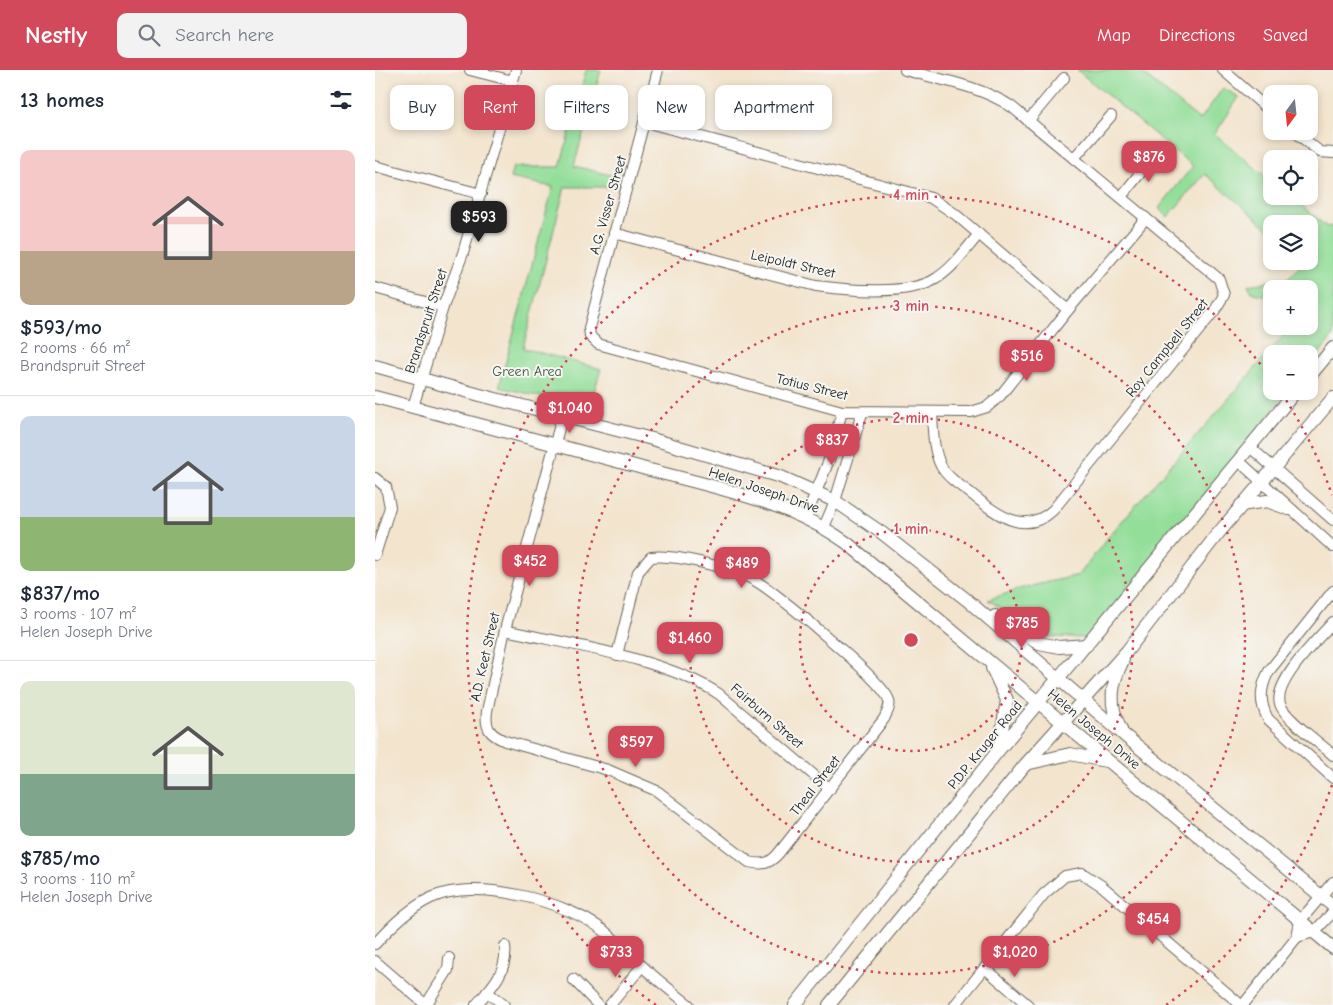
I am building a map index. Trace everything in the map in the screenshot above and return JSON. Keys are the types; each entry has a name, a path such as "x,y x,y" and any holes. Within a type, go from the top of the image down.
{"street":[{"path":"470,70 513,81"},
{"name":"Brandspruit Street","path":"413,407 443,307 481,194 516,70"},
{"name":"A.G. Visser Street","path":"654,85 658,70"},
{"name":"Roy Campbell Street","path":"905,70 997,98 1074,158 1219,279 1224,288 1224,295 1215,310 1046,516 1039,521 1023,522 996,514 952,479 943,468 937,456 932,413"},
{"path":"1223,70 1236,74 1263,103"},
{"path":"1028,121 1064,78"},
{"path":"1074,158 1111,116"},
{"name":"A.G. Visser Street","path":"598,344 590,336 589,328 643,130"},
{"path":"675,130 931,198 943,204 1068,310"},
{"path":"1305,140 1320,152 1333,153"},
{"path":"1121,197 1157,152"},
{"path":"375,166 481,194"},
{"name":"Totius Street","path":"598,344 842,411 971,412 987,407 1000,396 1068,310 1146,218"},
{"name":"Leipoldt Street","path":"614,233 816,286 841,289 923,286 937,279 949,269 979,234"},
{"path":"375,288 443,307"},
{"path":"1318,366 1333,348"},
{"name":"Helen Joseph Drive","path":"375,366 562,417 652,439 781,477 817,491 835,501 882,533 967,600 1124,735 1333,906"},
{"name":"Helen Joseph Drive","path":"375,397 725,490 807,517 825,527 847,543 988,662 1039,702 1333,948"},
{"path":"829,1005 1025,765 1127,651 1241,505 1333,398"},
{"name":"P.D.P. Kruger Road","path":"795,1005 998,752 1289,400"},
{"path":"807,517 829,460 842,411"},
{"path":"825,527 835,501 861,412"},
{"name":"A.D. Keet Street","path":"562,417 505,630 485,723 493,736 505,741 608,770 657,791 749,862"},
{"path":"1251,448 1333,520"},
{"path":"1239,462 1289,510 1333,547"},
{"path":"375,478 386,487 390,507 375,555"},
{"path":"1241,505 1267,501 1289,510"},
{"name":"Theal Street","path":"617,655 638,572 651,557 665,555 732,571 753,580 779,598 875,680 889,699 890,707 884,719 771,862 759,864 749,862"},
{"path":"1333,591 1269,671 1263,683 1261,696 1263,708 1268,719 1333,778"},
{"path":"967,600 975,602 1039,643 1059,647 1087,646"},
{"path":"1333,622 1283,681 1278,696 1280,706 1290,717 1333,754"},
{"name":"Fairburn Street","path":"505,630 617,655 700,681 719,694 830,789"},
{"path":"1124,735 1115,718 1111,695 1127,651"},
{"path":"988,662 1004,690 1007,700 998,752"},
{"path":"1025,765 1070,754 1109,761"},
{"path":"955,1005 986,969 1044,894 1065,876 1082,873 1091,877 1242,1005 1297,937 1300,921 1333,882"},
{"path":"375,944 401,918 430,898 451,891 473,889 548,902 582,916 604,931 689,1005"},
{"path":"1297,937 1314,932 1333,912"},
{"path":"476,1005 503,971 506,957 505,946"},
{"path":"375,961 426,1005 448,970 449,958"},
{"path":"611,1005 642,966"},
{"path":"986,969 1028,1005"},
{"path":"573,979 598,1005"},
{"path":"487,992 504,1005"}],"green space":[{"name":"Green Area","path":"586,70 601,70 597,85 582,85"},
{"path":"1077,70 1138,70 1200,120 1223,88 1239,97 1215,134 1263,174 1263,205 1301,205 1313,215 1263,215 1263,224 1205,174 1168,217 1159,208 1193,166"},
{"name":"Green Area","path":"570,130 584,130 574,166 627,179 625,187 565,187 523,348 601,369 589,408 499,387 553,187 510,178 513,167 560,167"},
{"path":"1318,219 1327,227 1333,226 1333,336 1318,355 1318,345 1275,345 1284,335 1318,335 1318,280 1281,280 1288,279 1296,270 1318,270"},
{"path":"1263,283 1263,295 1253,293 1248,285"},
{"path":"1263,359 1263,400 1281,400 1091,638 1048,637 988,600 1019,589 1079,575 1109,536"}]}
